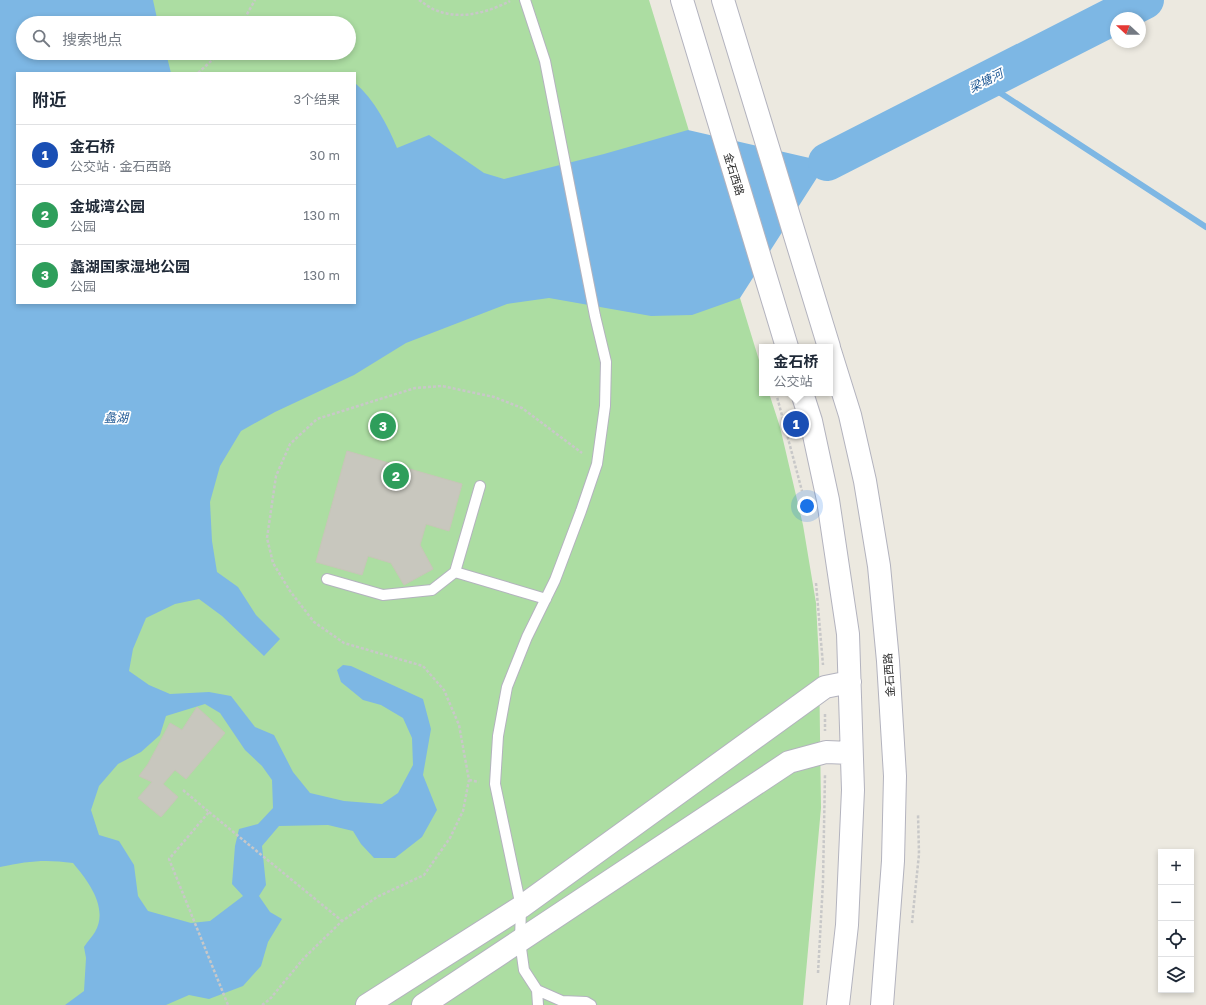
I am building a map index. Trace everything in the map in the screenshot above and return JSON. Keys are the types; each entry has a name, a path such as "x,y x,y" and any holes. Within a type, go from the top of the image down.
{"main road":[{"name":"金石西路","path":"682,0 786,344"},
{"path":"723,0 828,344"},
{"name":"金石西路","path":"833,361 850,415 865,481 879,566 888,661 895,776 893,861 882,1005"},
{"path":"803,396 811,421 828,500 848,634 853,790 847,925 838,1005"},
{"path":"367,1005 521,907 825,687 850,682"},
{"path":"423,1005 789,762 826,752 851,753"}],"lane":[{"path":"525,0 545,61 595,316 606,362 605,406 597,464 558,573 527,638 507,687 498,736 495,784 521,907 520,941 524,970 537,990 538,1005"},
{"path":"327,579 383,595 432,590 455,572 480,486"},
{"path":"455,572 546,599"},
{"path":"537,990 562,1001 586,1002 591,1005"}],"path":[{"path":"246,16 255,0"},
{"path":"419,0 438,12 463,16 500,7 512,0"},
{"path":"199,72 212,60"},
{"path":"262,1005 270,999 304,958 342,921 378,897 424,875 450,838 463,811 469,780 459,726 444,690 423,666 344,643 314,622 290,591 273,563 267,538 276,476 290,444 317,420 415,388 442,386 494,397 522,408 597,464"},
{"path":"183,790 342,921"},
{"path":"209,812 169,859 228,1005"}],"green space":[{"path":"0,0 649,0 759,360 759,396 770,396 780,427 803,525 816,603 819,660 821,808 803,1005 0,1005"}],"water":[{"name":"蠡湖","path":"0,0 153,0 156,16 16,16 16,60 168,60 171,72 16,72 16,304 356,304 356,84 362,89 380,113 397,148 429,135 484,173 504,179 604,154 688,130 827,162 740,298 692,315 651,316 549,298 507,304 406,343 354,375 275,412 241,431 220,466 210,502 212,541 217,572 238,587 256,615 280,639 264,656 222,616 199,599 175,604 146,618 133,649 129,671 149,685 170,694 209,692 231,696 255,727 274,735 293,772 310,793 344,801 382,804 398,793 413,765 412,738 403,718 381,705 363,700 341,682 337,670 343,665 351,666 423,699 431,729 423,775 437,810 422,837 395,858 374,858 361,844 353,831 328,825 279,826 262,846 266,885 259,896 270,912 282,919 268,942 261,966 243,986 209,999 189,995 166,1005 65,1005 84,991 86,958 84,947 95,932 99,923 100,914 98,904 90,886 73,863 36,861 0,867","holes":["205,704 220,713 245,750 262,766 272,780 273,808 258,824 239,829 235,846 232,884 243,896 210,921 191,923 148,911 138,896 134,865 119,841 99,835 91,810 99,786 118,764 141,752 160,735 166,716"]}],"building":[{"path":"347,451 462,484 449,531 426,524 420,545 433,569 404,585 391,563 368,556 362,575 316,562"},
{"path":"197,707 225,733 186,779 175,770 163,784 178,797 161,817 138,798 152,782 139,776 148,764 170,723 182,730"}],"waterway":[{"name":"梁塘河","path":"827,162 1145,0"},
{"path":"985,83 1206,227"}],"place":[{"name":"金石桥","path":"796,424"},
{"name":"蠡湖国家湿地公园","path":"383,426"},
{"name":"金城湾公园","path":"396,476"}]}
